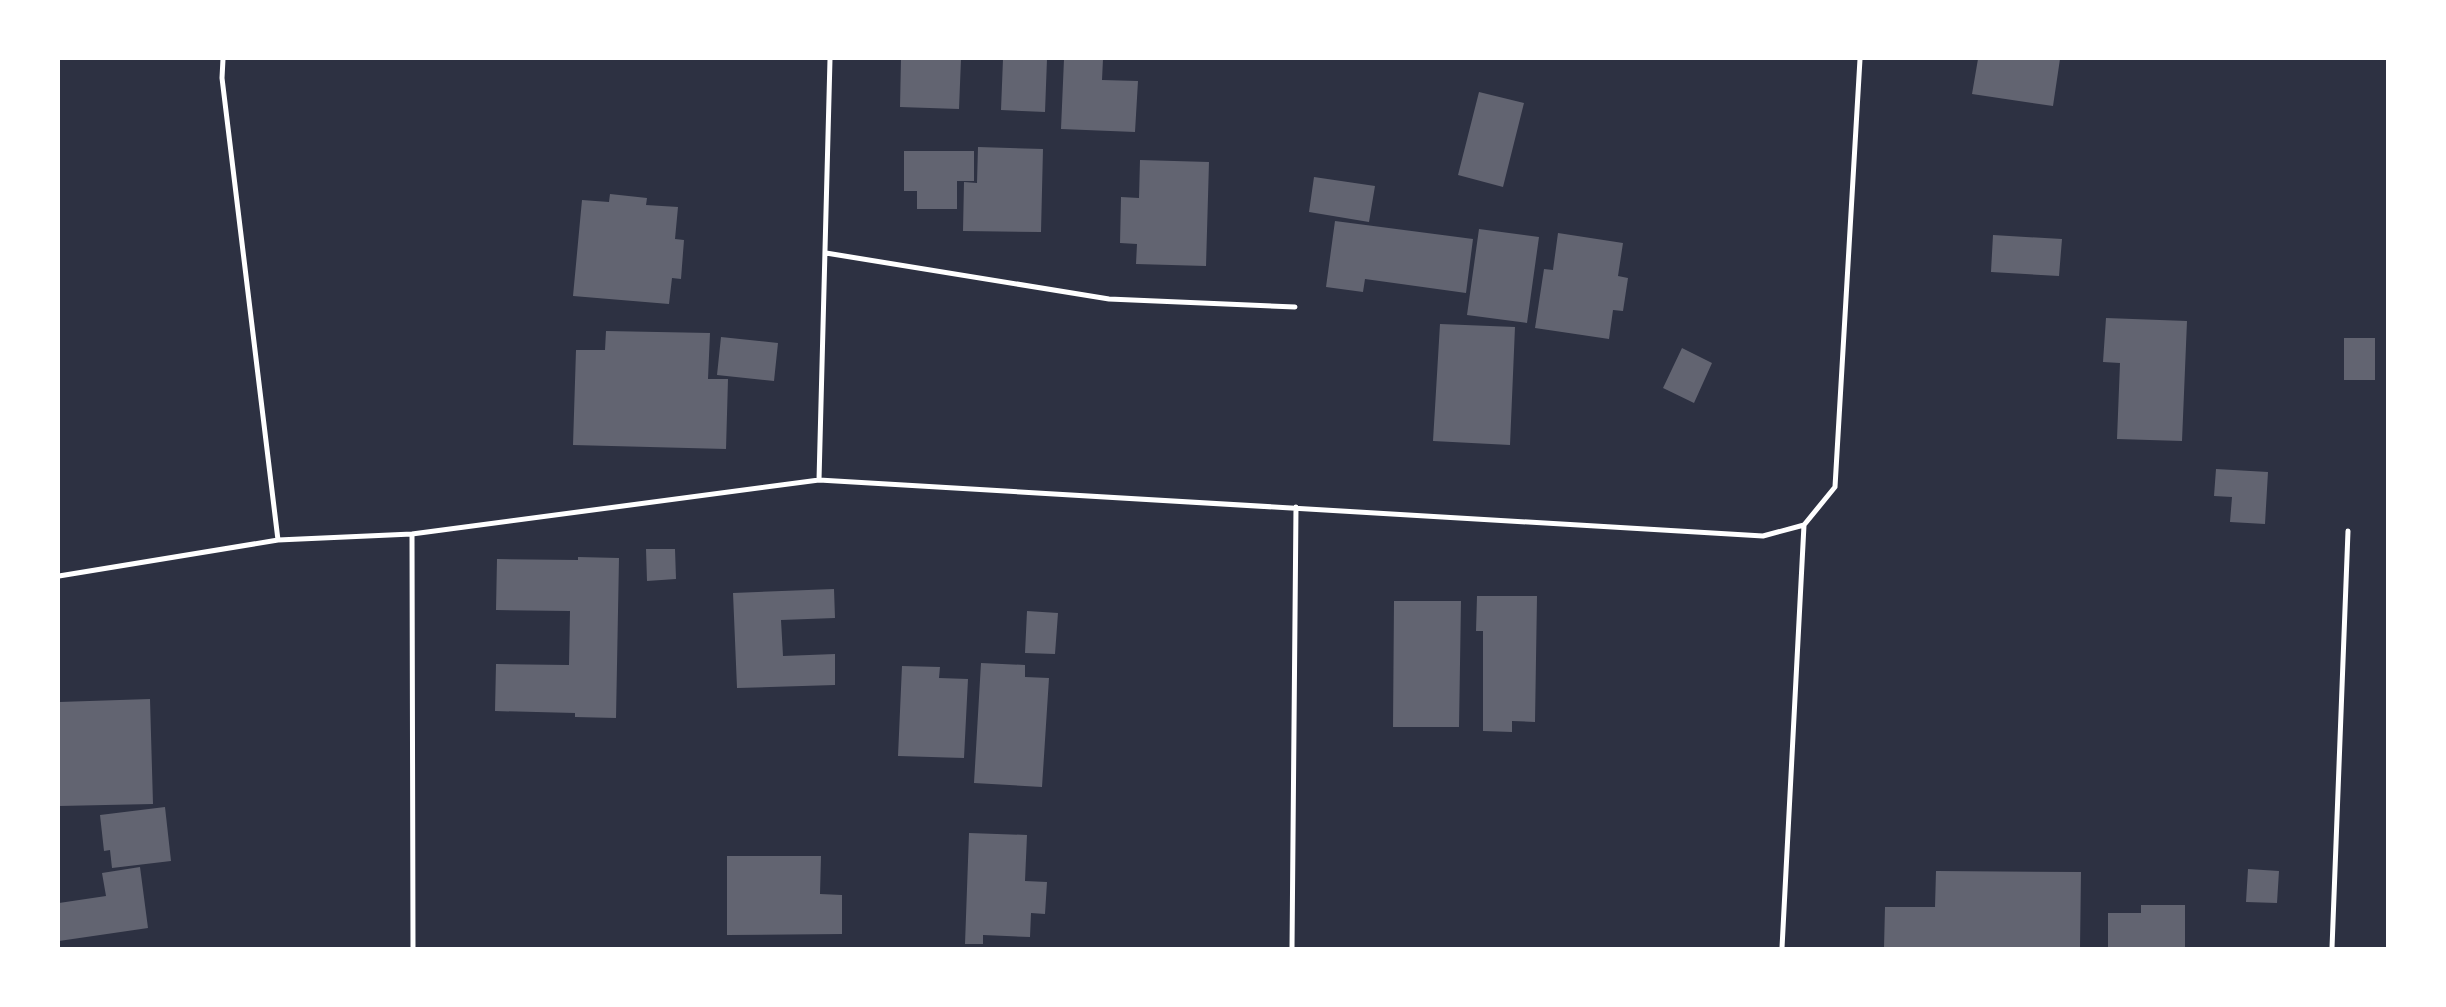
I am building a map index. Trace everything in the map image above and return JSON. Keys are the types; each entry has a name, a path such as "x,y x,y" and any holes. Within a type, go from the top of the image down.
{"street":[{"path":"223,59 222,78 278,540"},
{"path":"819,480 830,59"},
{"path":"1782,948 1804,525 1834,486 1860,59"},
{"path":"826,254 1109,300 1295,307"},
{"path":"59,576 278,540 412,534 819,480 1763,536 1804,525"},
{"path":"1292,948 1296,507"},
{"path":"2332,948 2348,531"},
{"path":"412,534 414,948"}],"building":[{"path":"901,59 961,59 959,109 900,107"},
{"path":"1003,59 1047,59 1045,112 1001,110"},
{"path":"1064,59 1103,59 1102,80 1138,81 1135,132 1061,129"},
{"path":"1978,59 2060,59 2053,106 1972,94"},
{"path":"1479,92 1524,103 1503,187 1458,175"},
{"path":"978,147 1043,149 1041,232 963,231 964,182 977,183"},
{"path":"904,151 974,151 974,181 957,181 957,209 917,209 917,191 904,191"},
{"path":"1140,160 1209,162 1206,266 1136,264 1137,244 1120,243 1121,197 1139,198"},
{"path":"1314,177 1375,186 1369,222 1309,212"},
{"path":"610,194 647,198 646,205 678,207 675,239 684,240 681,279 672,278 669,304 573,296 582,200 609,202"},
{"path":"1335,221 1473,239 1466,293 1365,279 1363,292 1326,287"},
{"path":"1479,229 1539,237 1527,323 1467,315"},
{"path":"1558,233 1623,243 1618,276 1628,278 1623,311 1613,310 1609,339 1535,328 1544,269 1553,270"},
{"path":"1993,235 2062,239 2059,276 1991,272"},
{"path":"2106,318 2187,321 2182,441 2117,439 2120,363 2103,362"},
{"path":"1440,324 1515,327 1510,445 1433,441"},
{"path":"606,331 710,333 708,379 728,379 726,449 573,445 576,350 605,350"},
{"path":"721,337 778,343 774,381 717,375"},
{"path":"2344,338 2375,338 2375,380 2344,380"},
{"path":"1682,348 1712,363 1694,403 1663,388"},
{"path":"2216,469 2268,472 2265,524 2230,522 2232,497 2214,496"},
{"path":"646,549 675,549 676,579 647,581"},
{"path":"578,557 619,558 616,718 575,717 575,713 495,711 496,664 569,665 570,611 496,610 497,559 578,560"},
{"path":"834,589 835,618 781,620 783,656 835,654 835,685 737,688 733,593"},
{"path":"1477,596 1537,596 1535,722 1512,721 1512,732 1483,731 1483,631 1476,631"},
{"path":"1394,601 1461,601 1459,727 1393,727"},
{"path":"1027,611 1058,613 1055,654 1025,653"},
{"path":"981,663 1025,665 1025,677 1049,678 1042,787 974,783"},
{"path":"902,666 940,667 939,678 968,679 964,758 898,756"},
{"path":"150,699 153,804 59,806 59,702"},
{"path":"165,807 171,861 112,868 110,850 104,851 100,815"},
{"path":"969,833 1027,835 1025,881 1047,882 1045,914 1031,913 1030,937 983,935 983,944 965,944"},
{"path":"727,856 821,856 820,894 842,895 842,934 727,935"},
{"path":"140,867 148,928 59,941 59,903 106,896 102,873"},
{"path":"2248,869 2279,871 2277,903 2246,902"},
{"path":"1936,871 2081,872 2080,948 1884,948 1885,907 1935,907"},
{"path":"2141,905 2185,905 2185,948 2108,948 2108,913 2141,913"}]}
